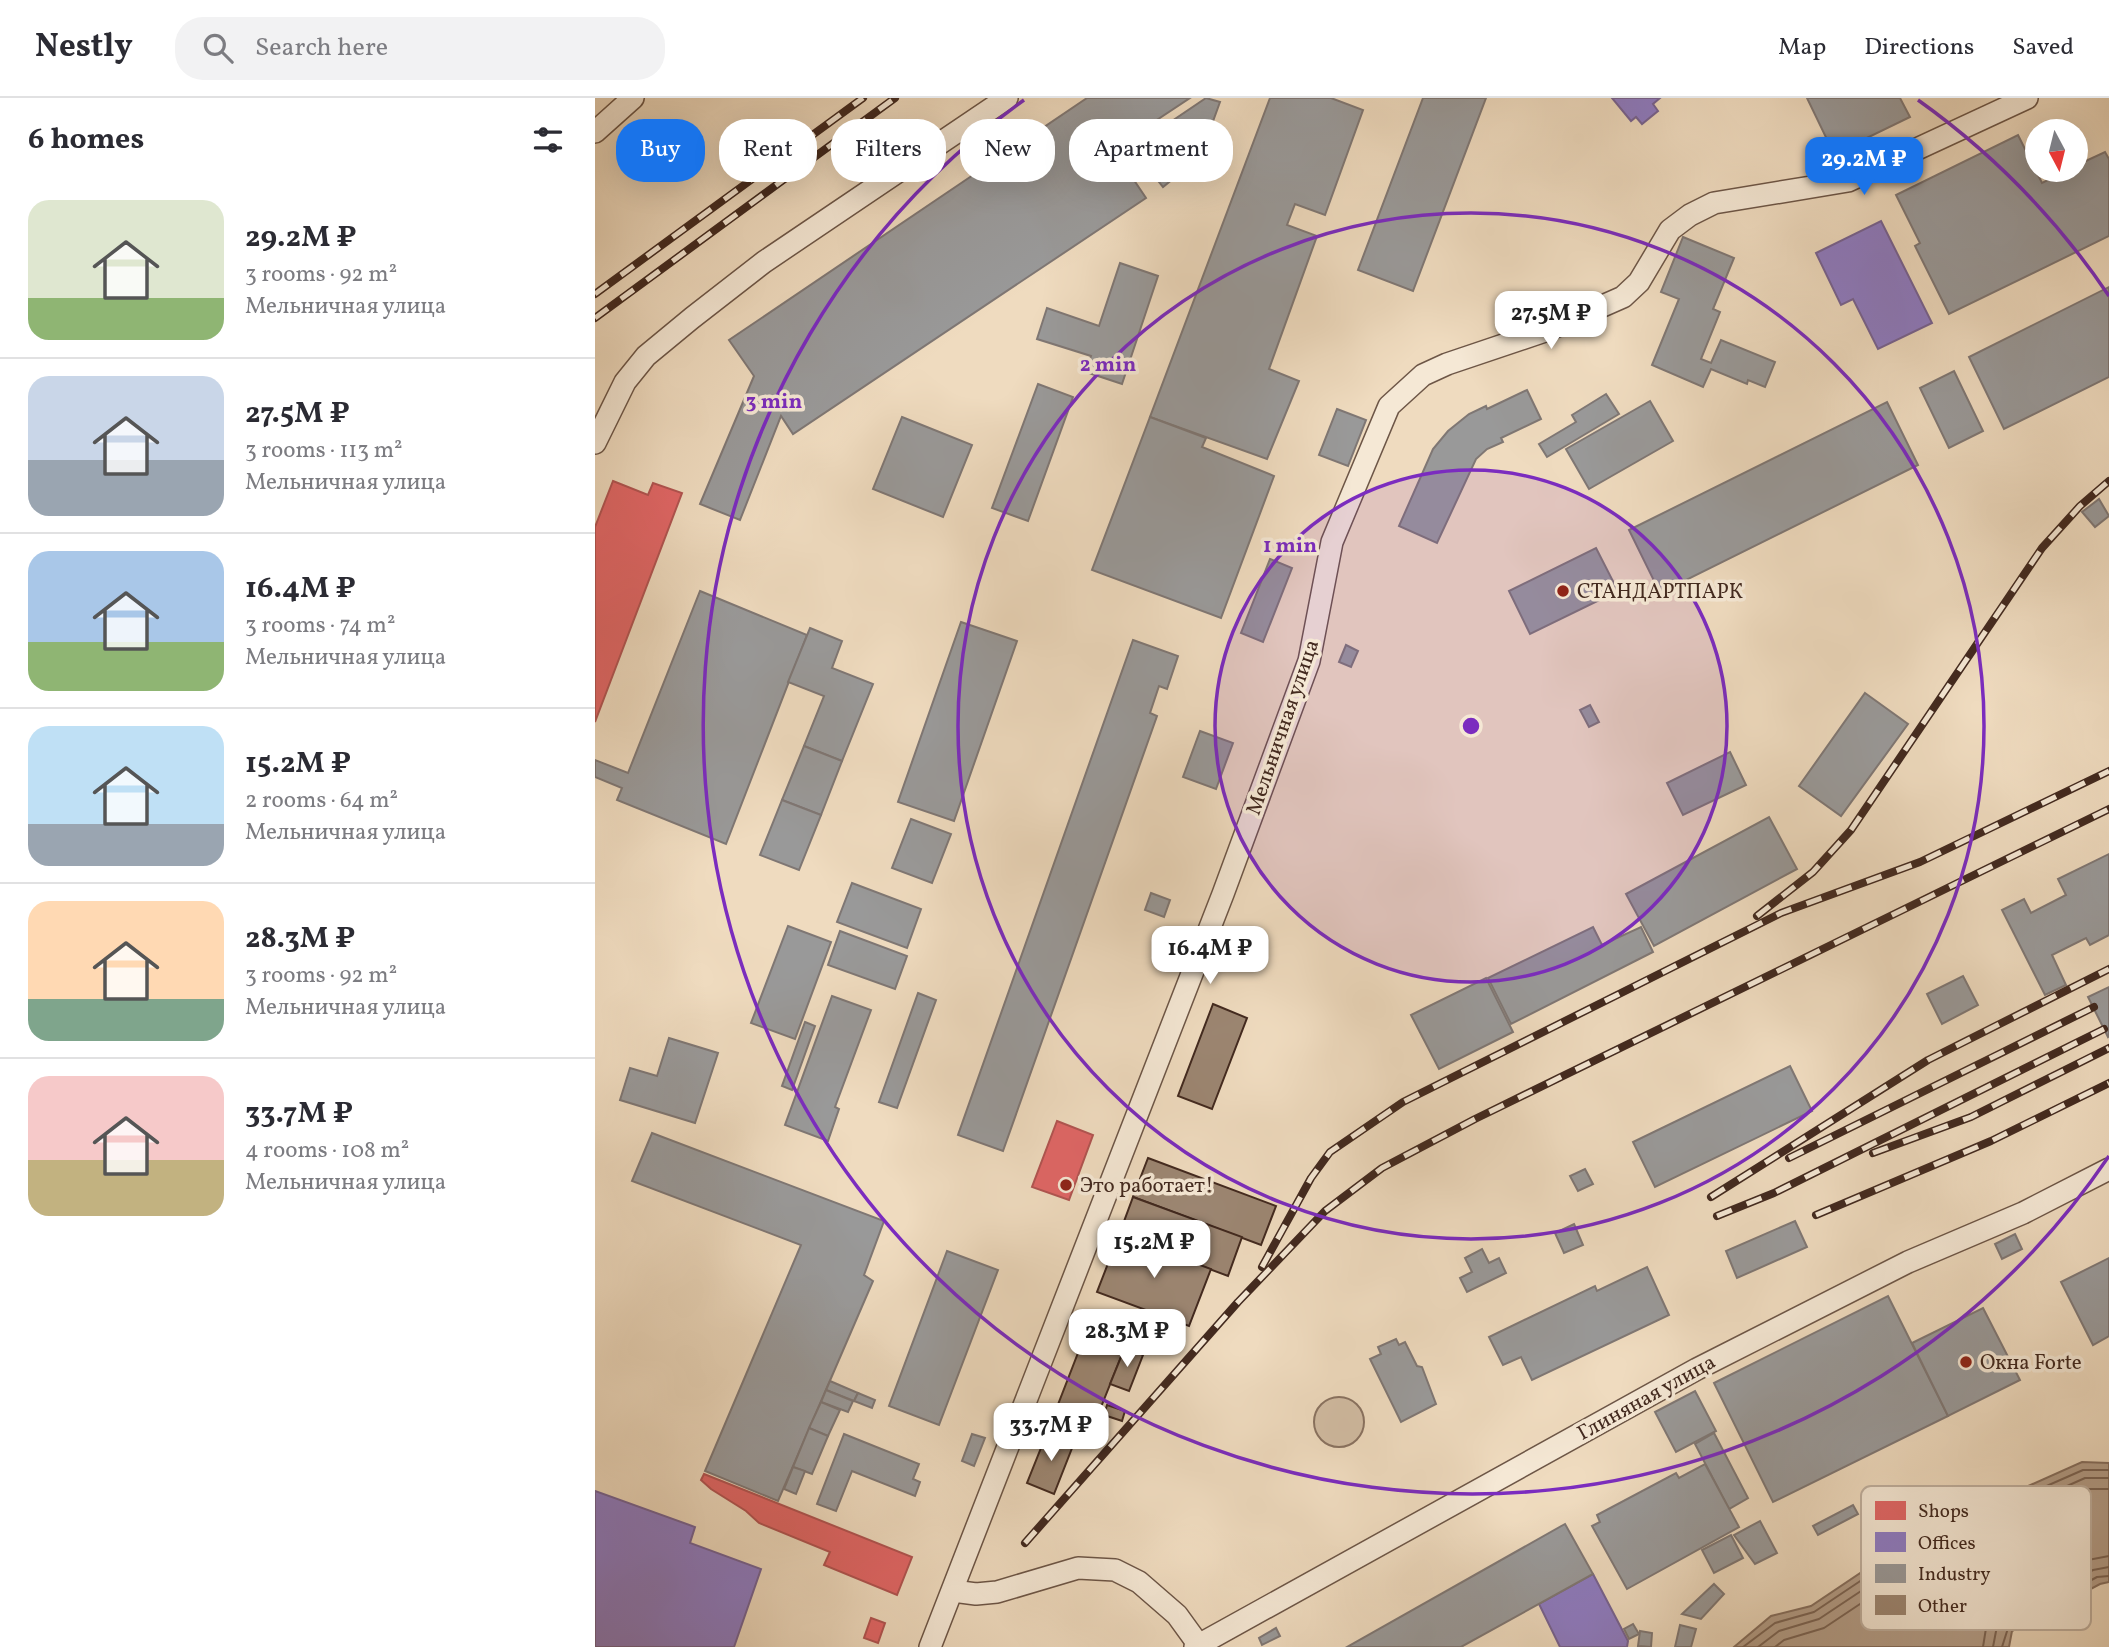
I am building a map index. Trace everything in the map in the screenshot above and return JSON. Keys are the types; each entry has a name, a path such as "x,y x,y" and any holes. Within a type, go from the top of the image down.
{"street":[{"path":"595,132 633,98"},
{"path":"595,443 625,382 646,356 764,262 1007,98"},
{"name":"Мельничная улица","path":"930,1647 1223,894 1309,661 1332,542 1389,406 1423,375 1447,364 1548,330 1623,297 1639,282 1670,230 1690,215 1714,203 1848,181 2027,98"},
{"name":"Глиняная улица","path":"1196,1645 1696,1369 1909,1262 2022,1213 2109,1169"},
{"path":"953,1591 976,1594 997,1592 1078,1568 1115,1570 1139,1582 1177,1615 1196,1645"}],"shaded area":[{"path":"1339,1397 1357,1404 1364,1422 1357,1440 1339,1447 1321,1440 1314,1422 1321,1404"}],"water":[{"path":"2082,1462 2109,1463 2109,1582 2091,1589 2091,1486 2028,1486"},
{"path":"1861,1573 1861,1630 2014,1630 2009,1647 1734,1647 1771,1616 1811,1606"}],"building: Shops":[{"path":"613,481 648,495 653,483 682,493 595,722 595,527"},
{"path":"1057,1121 1093,1135 1069,1200 1032,1187"},
{"path":"704,1474 912,1557 897,1595 824,1565 830,1552 759,1523 746,1511 711,1489 701,1480"},
{"path":"871,1618 885,1623 878,1643 864,1638"}],"building: Offices":[{"path":"1612,98 1660,98 1653,104 1658,111 1642,124 1636,117 1631,121"},
{"path":"1881,221 1932,323 1878,349 1853,299 1841,305 1816,253"},
{"path":"595,1491 695,1527 690,1543 761,1569 734,1647 595,1647"},
{"path":"1593,1574 1628,1641 1627,1647 1560,1647 1539,1604"}],"building: Industry":[{"path":"1087,98 1190,98 1158,119 1069,119 1069,182 1135,182 1146,198 793,434 781,416 740,520 700,504 754,376 729,340 963,182 1055,182 1055,120"},
{"path":"1206,98 1220,102 1214,119 1175,119"},
{"path":"1270,98 1331,98 1363,110 1325,215 1295,204 1287,225 1317,236 1269,369 1299,381 1267,459 1150,417"},
{"path":"1423,98 1486,98 1413,291 1358,270"},
{"path":"1807,98 1900,98 1910,117 1834,154"},
{"path":"2018,135 2025,149 2025,182 2088,182 2088,160 2105,152 2109,159 2109,236 1949,314 1915,246 1920,243 1896,195"},
{"path":"1683,237 1734,258 1713,309 1720,312 1701,359 1711,363 1721,340 1775,362 1765,387 1748,380 1747,384 1711,369 1703,387 1652,365 1679,299 1661,292"},
{"path":"1120,263 1158,276 1122,384 1086,372 1091,356 1037,339 1047,308 1099,326"},
{"path":"2109,287 2109,377 2004,429 1969,357"},
{"path":"1954,371 1983,431 1949,448 1920,388"},
{"path":"1038,384 1073,397 1028,521 992,508"},
{"path":"1527,390 1541,419 1501,438 1503,442 1487,449 1476,459 1437,543 1399,526 1433,449 1448,431 1469,414 1486,406 1487,409"},
{"path":"1606,394 1619,414 1547,457 1539,444 1576,422 1572,415"},
{"path":"1650,401 1673,441 1589,489 1566,449"},
{"path":"1887,402 1918,465 1660,593 1629,530"},
{"path":"1337,409 1366,420 1348,466 1319,455"},
{"path":"902,417 972,445 943,517 873,489"},
{"path":"1150,417 1206,438 1202,447 1274,476 1221,618 1092,570"},
{"path":"2099,499 2109,516 2095,527 2082,512"},
{"name":"СТАНДАРТПАРК","path":"1596,548 1618,591 1530,634 1509,591"},
{"path":"1270,559 1292,568 1263,642 1241,633"},
{"path":"700,591 807,635 726,844 617,800 622,788 595,777 595,760 628,773"},
{"path":"961,622 1017,641 954,821 898,802"},
{"path":"810,628 842,641 832,668 873,684 842,761 804,746 824,696 788,682"},
{"path":"1133,640 1178,656 1167,689 1159,686 1150,713 1157,716 1003,1151 958,1135"},
{"path":"1346,645 1358,651 1351,667 1339,662"},
{"path":"1865,693 1908,724 1841,816 1799,786"},
{"path":"1590,705 1599,722 1589,727 1580,710"},
{"path":"1200,731 1233,743 1216,789 1183,777"},
{"path":"804,746 842,761 821,815 782,800"},
{"path":"1730,752 1746,785 1683,815 1667,783"},
{"path":"782,800 821,815 799,870 760,855"},
{"path":"1769,817 1797,869 1654,946 1626,894"},
{"path":"911,819 951,834 932,883 892,868"},
{"path":"2109,854 2109,935 2090,945 2086,938 2052,955 2066,985 2045,995 2002,910 2024,899 2031,913 2066,895 2058,879"},
{"path":"852,883 921,909 907,948 837,922"},
{"path":"1151,893 1170,900 1164,917 1145,910"},
{"path":"788,926 831,942 795,1039 751,1023"},
{"path":"1593,927 1602,945 1641,927 1653,952 1511,1024 1488,978"},
{"path":"840,931 907,956 895,989 828,965"},
{"path":"1963,976 1978,1005 1942,1024 1927,994"},
{"path":"1486,978 1513,1032 1439,1069 1411,1015"},
{"path":"2109,987 2109,1036 2108,1037 2088,997"},
{"path":"918,993 936,1000 897,1108 879,1102"},
{"path":"832,996 871,1010 835,1107 839,1109 828,1141 785,1125"},
{"path":"805,1022 815,1026 792,1090 782,1086"},
{"path":"669,1038 718,1053 695,1123 620,1100 630,1068 657,1076"},
{"path":"1790,1066 1812,1111 1655,1187 1633,1142"},
{"path":"652,1133 884,1221 864,1275 873,1281 778,1501 705,1471 801,1245 632,1181"},
{"path":"1585,1169 1593,1184 1578,1191 1570,1176"},
{"path":"1795,1221 1807,1247 1737,1278 1726,1251"},
{"path":"1574,1224 1583,1245 1564,1253 1555,1233"},
{"path":"2015,1234 2022,1249 2002,1259 1995,1244"},
{"path":"1482,1249 1489,1263 1499,1258 1506,1273 1467,1292 1460,1278 1472,1272 1465,1258"},
{"path":"947,1251 998,1270 939,1425 889,1406"},
{"path":"2109,1258 2109,1336 2093,1345 2061,1282"},
{"path":"1647,1267 1669,1315 1532,1380 1521,1357 1503,1365 1489,1337 1595,1286 1597,1291"},
{"path":"1888,1296 1948,1416 1773,1502 1714,1383"},
{"path":"1983,1308 2020,1380 1948,1416 1912,1343"},
{"path":"1396,1339 1399,1345 1405,1342 1417,1366 1422,1367 1436,1404 1401,1422 1370,1359 1381,1354 1378,1347"},
{"path":"830,1381 858,1393 854,1401 826,1390"},
{"path":"826,1390 853,1401 848,1412 821,1402"},
{"path":"1695,1391 1716,1431 1676,1452 1655,1412"},
{"path":"858,1393 875,1400 872,1408 854,1401"},
{"path":"821,1402 840,1410 828,1436 809,1428"},
{"path":"809,1428 828,1436 812,1474 793,1467"},
{"path":"1714,1433 1748,1498 1729,1509 1695,1444"},
{"path":"844,1434 919,1464 913,1479 920,1482 915,1496 852,1471 836,1511 817,1504"},
{"path":"972,1434 985,1438 974,1466 962,1461"},
{"path":"1705,1464 1739,1527 1627,1589 1592,1526 1600,1522 1597,1515 1676,1473 1679,1478"},
{"path":"793,1467 805,1471 796,1494 784,1489"},
{"path":"1853,1505 1858,1514 1818,1535 1813,1526"},
{"path":"1760,1521 1777,1553 1755,1564 1734,1535"},
{"path":"1565,1524 1593,1574 1461,1647 1347,1647"},
{"path":"1731,1535 1743,1558 1714,1573 1702,1550"},
{"path":"1714,1584 1724,1594 1701,1619 1682,1614"},
{"path":"1633,1624 1639,1634 1629,1639 1624,1629"},
{"path":"1680,1625 1696,1629 1691,1647 1675,1647"},
{"path":"1276,1628 1280,1636 1262,1645 1259,1638"},
{"path":"1640,1631 1652,1633 1651,1647 1638,1646"}],"building: Other":[{"path":"1213,1004 1247,1018 1212,1109 1178,1096"},
{"path":"1148,1158 1276,1206 1261,1245 1133,1197"},
{"path":"1133,1197 1242,1237 1228,1276 1119,1235"},
{"path":"1119,1235 1211,1269 1189,1326 1097,1292"},
{"path":"1090,1322 1129,1337 1085,1447 1047,1433"},
{"path":"1125,1347 1143,1355 1129,1391 1110,1384"},
{"path":"1107,1405 1125,1411 1122,1421 1104,1415"},
{"path":"1047,1433 1074,1443 1054,1494 1027,1483"}],"railway":[{"path":"595,294 863,98"},
{"path":"595,318 895,98"},
{"path":"1757,916 1813,872 1851,830 2042,548 2080,506 2109,481"},
{"path":"1262,1267 1311,1178 1330,1152 1403,1102 1781,913 1920,862 2109,771"},
{"path":"1025,1543 1238,1302 1325,1211 1382,1168 1475,1119 2109,809"},
{"path":"1711,1197 1928,1060 2109,969"},
{"path":"1789,1158 2094,1007"},
{"path":"1717,1216 1774,1193 2104,1029"},
{"path":"1873,1153 1971,1117 2109,1048"},
{"path":"1816,1215 1991,1141 2109,1083"}],"place":[{"name":"СТАНДАРТПАРК","path":"1563,591"},
{"name":"Это работает!","path":"1066,1185"},
{"name":"Окна Forte","path":"1966,1362"}]}
